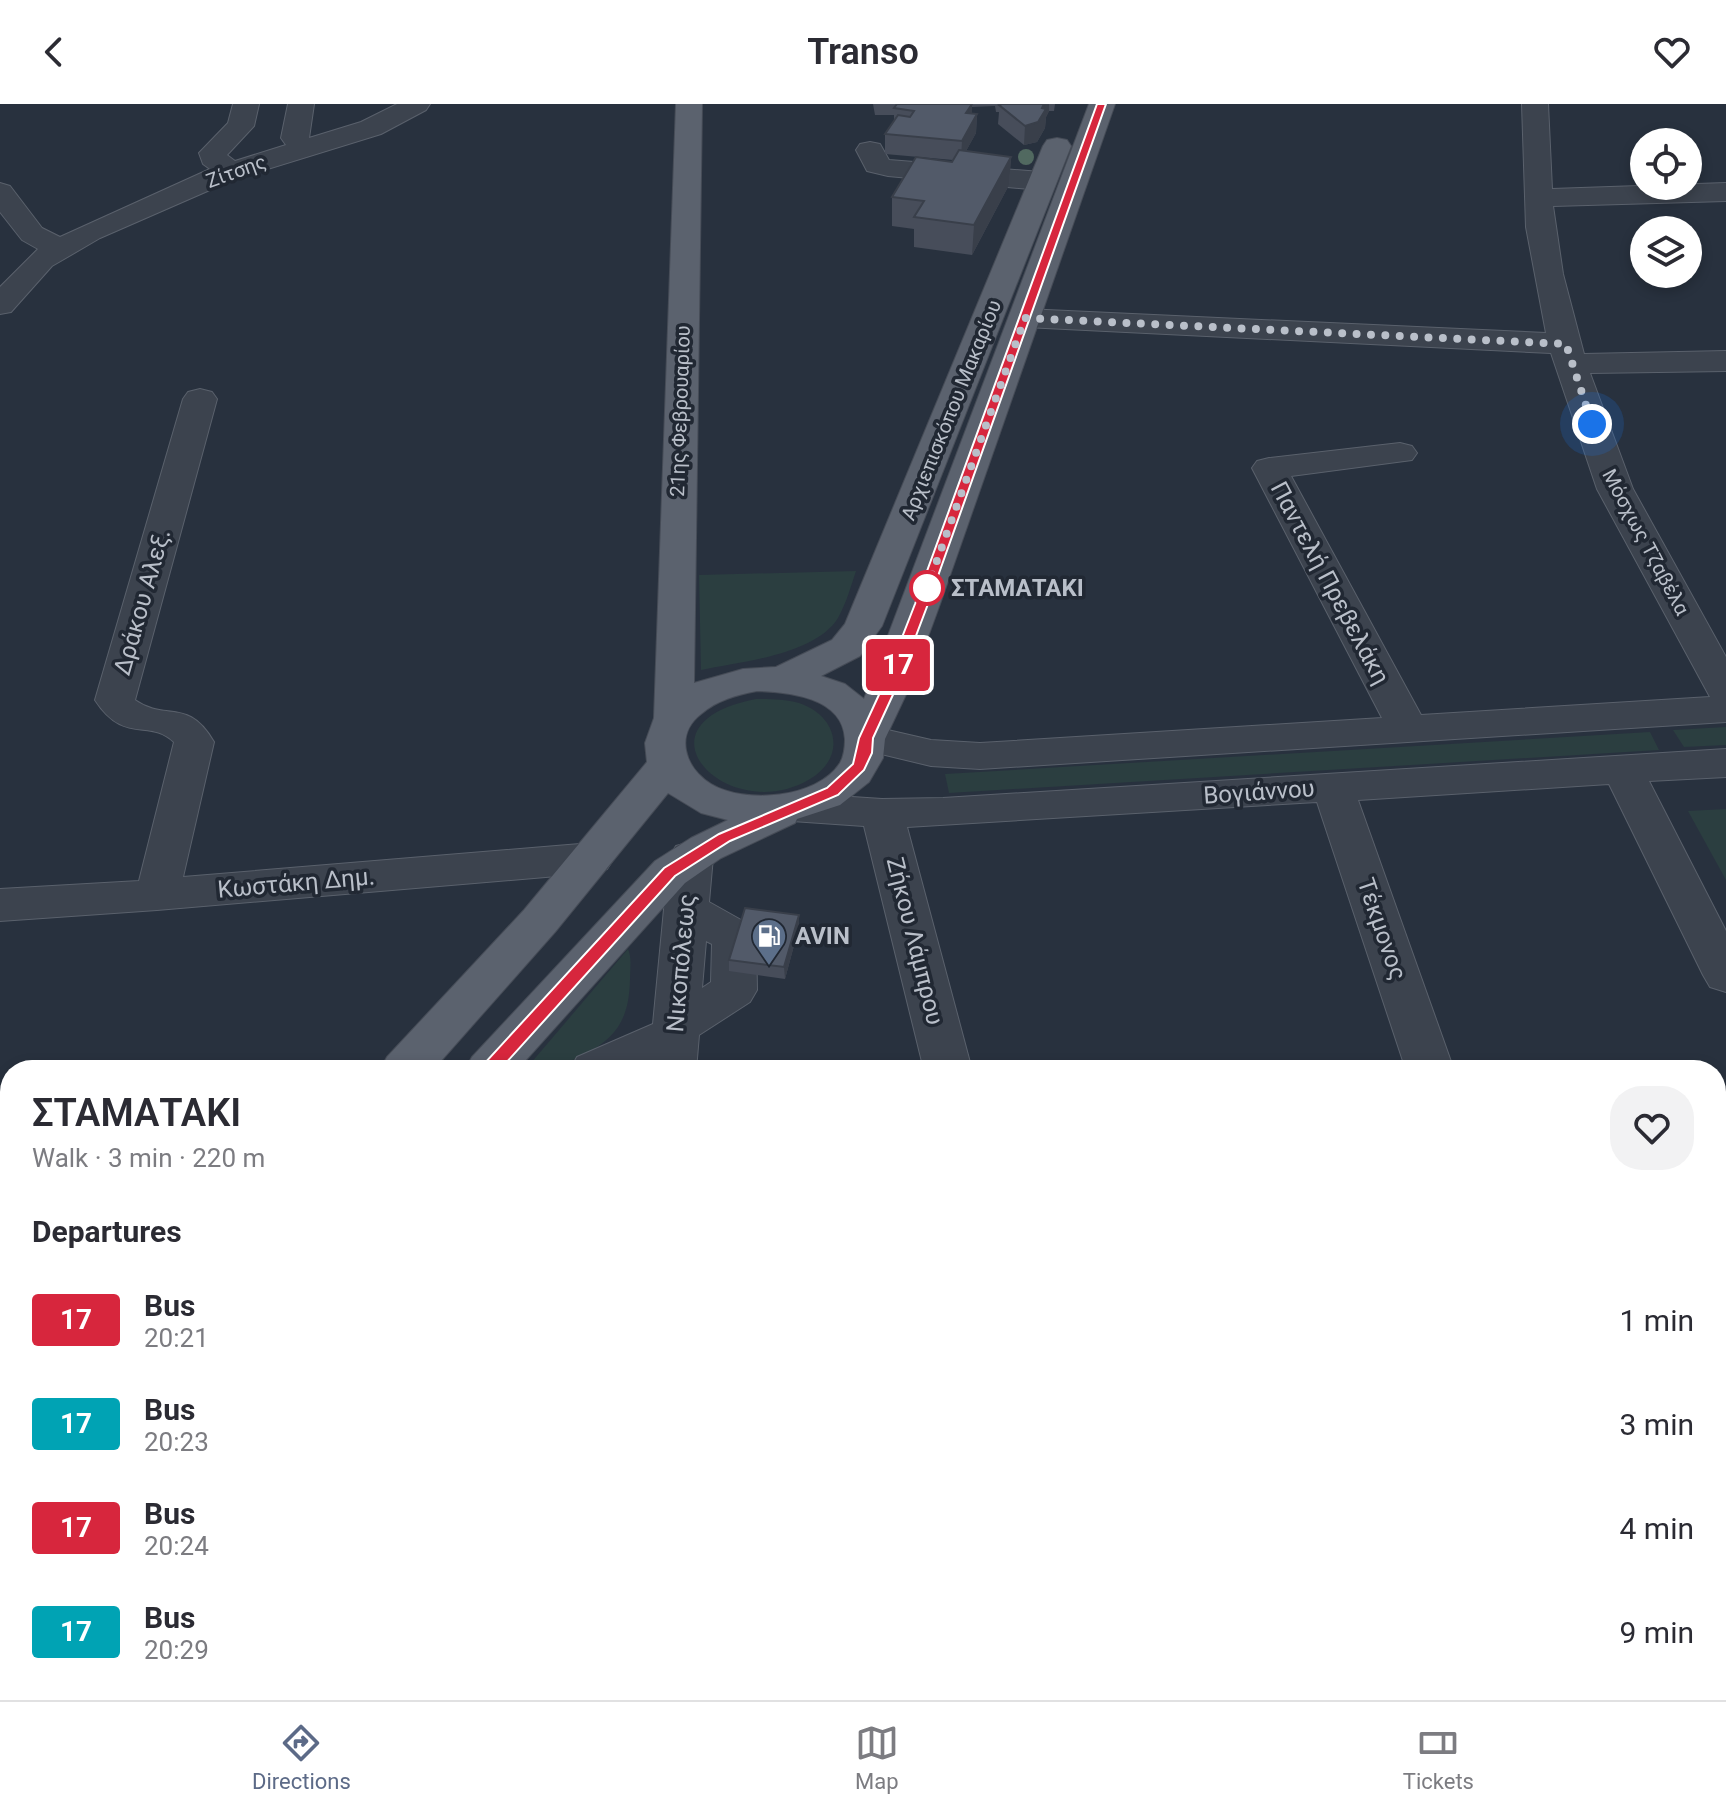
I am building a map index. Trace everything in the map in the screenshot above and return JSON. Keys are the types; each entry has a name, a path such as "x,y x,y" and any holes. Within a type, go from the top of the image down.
{"main road":[{"name":"21ης Φεβρουαρίου","path":"674,718 672,674 689,104"},
{"name":"Αρχιεπισκόπου Μακαρίου","path":"784,679 846,648 863,626 1041,181 1077,104"},
{"path":"498,1060 670,872 691,857 792,807 814,801 848,780 865,753 866,738 890,686 921,604 1102,104"},
{"path":"792,807 739,808 715,802 685,786 668,764 664,748 666,733 674,718 688,703 708,691 757,679 784,679 814,686 840,699 853,710 866,738"},
{"path":"413,1060 592,858 668,764"}],"street":[{"path":"231,171 213,158 213,153 240,129 246,104"},
{"path":"301,104 295,138 302,149"},
{"name":"Ζίτσης","path":"0,305 31,269 59,248 104,225 231,171 371,128 417,104"},
{"name":"Μόσχως Τζαβέλα","path":"1535,104 1543,245 1569,354 1615,489 1726,692"},
{"path":"870,150 877,165 888,168 1041,181"},
{"path":"0,192 8,218 40,240 59,248"},
{"path":"1540,198 1726,192"},
{"path":"1025,318 1569,354 1726,361"},
{"name":"Δράκου Αλεξ.","path":"157,895 194,742 192,735 181,726 125,714 117,706 116,693 200,399"},
{"name":"Παντελή Πρεβελάκη","path":"1400,453 1269,468 1408,729"},
{"path":"866,738 931,753 980,756 1726,709"},
{"name":"Βογιάννου","path":"792,807 882,813 1726,763"},
{"path":"1622,769 1707,898 1726,975"},
{"name":"Τέκμονος","path":"1333,788 1427,1060"},
{"name":"Ζήκου Λάμπρου","path":"882,813 945,1060"},
{"name":"Νικοπόλεως","path":"674,1044 734,990 734,936 685,909 691,857"},
{"name":"Κωστάκη Δημ.","path":"0,905 157,895 592,858"},
{"path":"625,1060 674,1044"}],"shaded area":[{"path":"856,571 838,618 827,631 812,641 776,655 701,670 699,575"},
{"path":"756,699 799,703 822,717 833,738 833,749 822,770 810,779 779,791 749,791 723,782 704,767 695,748 698,729 718,712"},
{"path":"1726,727 1726,745 1684,747 1673,730"},
{"path":"1650,732 1659,750 949,793 945,774"},
{"path":"1726,809 1726,880 1688,811"},
{"path":"628,949 627,1005 613,1033 573,1060 534,1060"}],"building":[{"path":"897,104 972,104 966,113 977,114 962,141 885,134 898,115 910,117 914,111 894,108"},
{"path":"1044,104 1042,108 1046,109 1038,122 1025,126 999,105"},
{"path":"959,150 1011,157 974,225 914,217 924,201 892,197 916,157 952,162"},
{"path":"745,908 799,915 784,967 729,960"}],"bus line":[{"name":"17","path":"498,1060 670,872 724,838 833,792 859,767 865,753 866,738 890,686 921,604 1102,104"}],"place":[{"name":"ΣΤΑΜΑΤΑΚΙ","path":"927,588"},
{"name":"AVIN","path":"769,967"}],"route":[{"path":"927,588 1025,318 1566,344 1592,424"}]}
